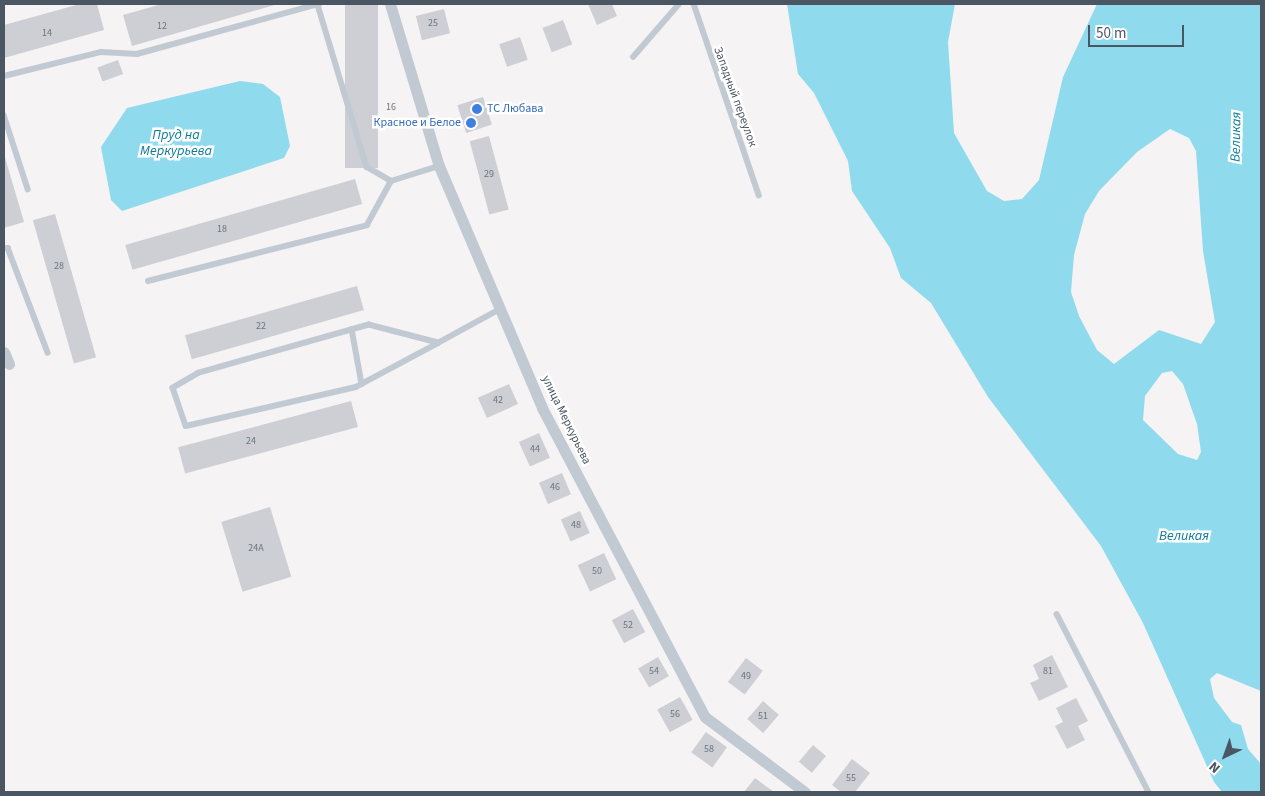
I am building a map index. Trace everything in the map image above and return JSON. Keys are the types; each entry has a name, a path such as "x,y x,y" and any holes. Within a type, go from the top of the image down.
{"street":[{"name":"улица Меркурьева","path":"390,4 439,166 542,408 705,717 805,792"},
{"path":"4,352 8,364"}],"lane":[{"path":"4,76 101,52 137,54 318,4 367,167 391,181"},
{"path":"633,57 679,4"},
{"name":"Западный переулок","path":"694,4 759,195"},
{"path":"4,116 28,189"},
{"path":"148,281 367,225 391,181 439,166"},
{"path":"4,248 8,248 48,353"},
{"path":"438,343 369,325 199,372 173,388 186,426 362,384 438,343 500,309"},
{"path":"352,329 362,384"},
{"path":"1057,614 1149,792"}],"water":[{"name":"Великая","path":"787,4 955,4 948,42 954,133 987,191 1004,201 1022,199 1039,180 1063,77 1097,4 1261,4 1261,691 1217,673 1210,679 1214,698 1232,722 1241,725 1248,749 1261,764 1261,792 1222,792 1214,782 1143,623 1101,546 988,397 931,303 901,278 890,248 852,191 848,161 814,93 798,74","holes":["1170,129 1189,138 1196,151 1203,251 1215,322 1201,344 1159,330 1114,364 1097,350 1079,316 1071,292 1074,255 1085,214 1099,191 1137,152","1172,371 1183,384 1197,424 1201,452 1197,460 1178,454 1143,420 1145,396 1162,373"]},
{"name":"Пруд на Меркурьева","path":"240,81 263,84 280,97 290,146 284,158 122,211 111,200 101,147 127,108"}],"building":[{"path":"80,4 97,4 104,30 4,58 4,25"},
{"path":"162,4 278,4 132,46 123,15"},
{"path":"345,4 378,4 378,168 345,168"},
{"path":"588,4 612,4 617,16 597,25"},
{"path":"444,9 450,33 422,40 416,16"},
{"path":"563,20 572,44 552,52 542,28"},
{"path":"520,37 528,60 507,67 499,44"},
{"path":"118,60 123,74 102,82 97,68"},
{"path":"483,97 492,125 466,133 457,105"},
{"path":"489,136 509,209 489,215 470,141"},
{"path":"4,154 24,222 4,228"},
{"path":"355,179 362,204 132,270 125,245"},
{"path":"55,214 96,357 74,364 33,220"},
{"path":"357,286 364,310 192,359 185,335"},
{"path":"509,384 518,404 487,418 478,398"},
{"path":"351,401 358,427 185,473 178,447"},
{"path":"539,433 550,458 530,467 519,442"},
{"path":"562,473 571,494 548,504 539,483"},
{"path":"270,507 291,577 243,592 221,522"},
{"path":"580,511 590,533 571,541 561,520"},
{"path":"604,553 616,579 590,592 578,565"},
{"path":"633,609 645,632 624,643 612,620"},
{"path":"1052,655 1068,687 1039,701 1030,683 1039,679 1033,665"},
{"path":"658,657 669,676 649,688 638,668"},
{"path":"746,658 763,671 745,695 728,682"},
{"path":"680,697 693,720 670,732 657,710"},
{"path":"1076,698 1088,721 1078,726 1085,740 1067,749 1055,726 1063,722 1056,708"},
{"path":"763,701 779,715 763,733 747,719"},
{"path":"706,732 727,747 712,768 691,752"},
{"path":"813,745 826,756 812,773 799,762"},
{"path":"852,759 870,773 855,792 841,792 832,785"},
{"path":"755,778 774,792 744,792"}],"place":[{"name":"ТС Любава","path":"477,109"},
{"name":"Красное и Белое","path":"471,123"}]}
